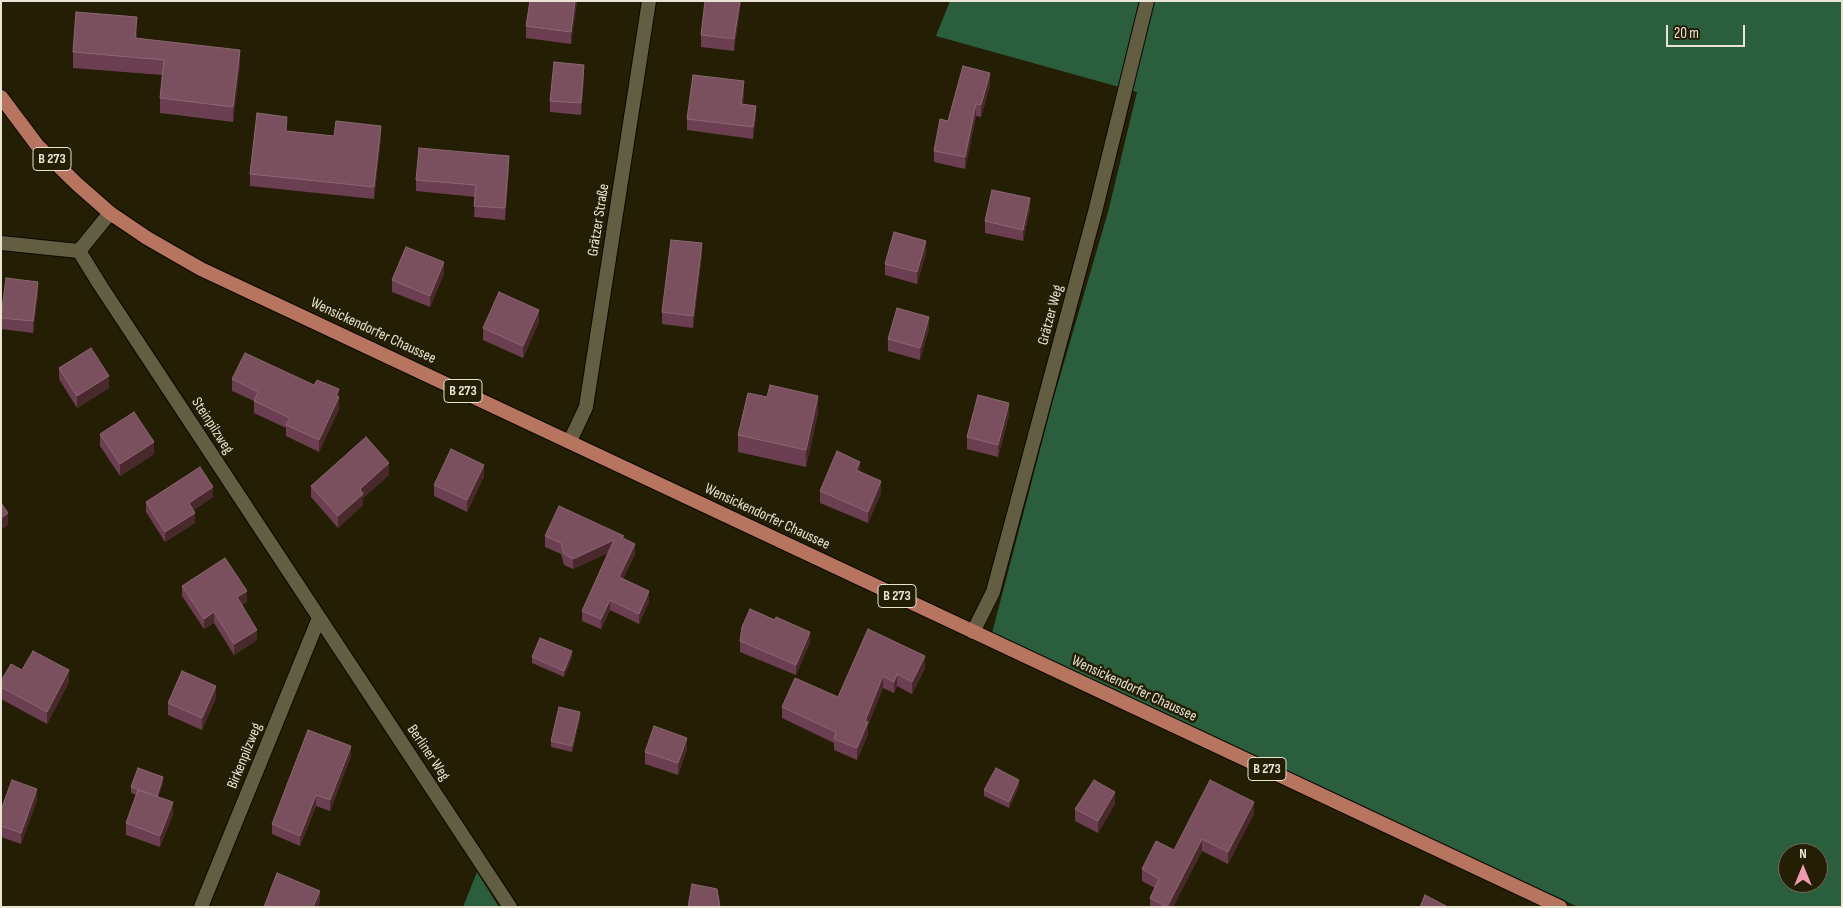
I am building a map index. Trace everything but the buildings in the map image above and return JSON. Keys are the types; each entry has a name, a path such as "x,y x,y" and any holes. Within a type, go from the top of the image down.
{"main road":[{"name":"Wensickendorfer Chaussee","path":"1,97 37,145 110,213 147,238 201,269 1560,907"}],"street":[{"name":"Grätzer Straße","path":"570,441 586,406 649,1"},
{"name":"Grätzer Weg","path":"973,632 993,592 1095,212 1147,1"},
{"path":"1,243 80,251 110,213"},
{"name":"Steinpilzweg","path":"80,251 100,285 319,618"},
{"name":"Birkenpilzweg","path":"201,907 319,618"},
{"name":"Berliner Weg","path":"319,618 510,907"}],"green space":[{"path":"950,1 1842,1 1842,907 1578,907 992,633 1053,400 1108,212 1137,92 936,36"},
{"path":"477,872 499,907 463,907"}]}
